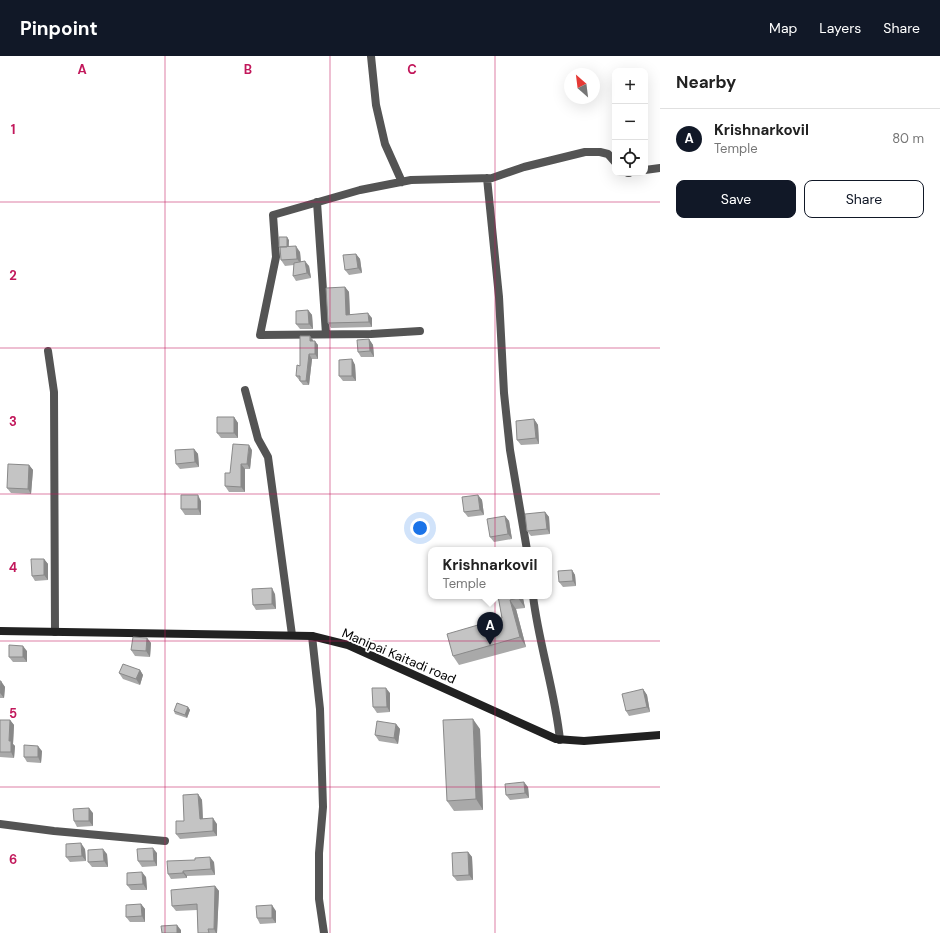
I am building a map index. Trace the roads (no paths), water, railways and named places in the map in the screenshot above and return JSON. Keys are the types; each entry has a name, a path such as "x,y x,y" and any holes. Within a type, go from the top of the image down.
{"main road":[{"name":"Manipai Kaitadi road","path":"0,631 312,636 348,645 560,740 584,741 660,735"}],"street":[{"path":"371,56 376,105 385,144 402,182"},
{"path":"420,331 260,335 276,257 274,215 360,190 402,182 487,178 585,152 600,152 608,154 612,159"},
{"path":"648,170 660,168"},
{"path":"487,178 499,297 504,393 508,436 526,547"},
{"path":"318,202 326,334"},
{"path":"48,351 54,392 55,632"},
{"path":"245,390 258,439 268,457 292,635"},
{"path":"533,599 537,626 557,707 560,740"},
{"path":"312,636 320,709 323,807 319,853 319,899 324,933"},
{"path":"0,824 54,831 165,841"}],"place":[{"name":"Krishnarkovil","path":"490,645"}]}
